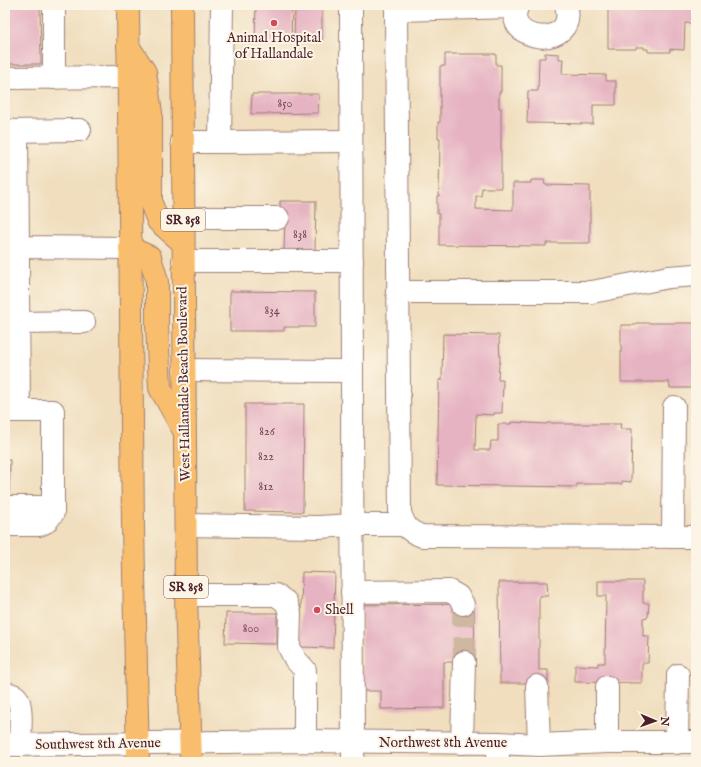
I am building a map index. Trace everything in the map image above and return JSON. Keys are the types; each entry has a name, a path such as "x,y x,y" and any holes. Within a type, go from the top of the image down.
{"main road":[{"path":"128,5 133,526 137,753"},
{"name":"West Hallandale Beach Boulevard","path":"182,5 182,251 186,595 191,752"},
{"path":"128,46 146,72 151,112 151,203 158,221 182,251"},
{"path":"130,248 150,257 157,281 157,326 160,388 185,431"}],"street":[{"path":"54,5 54,78"},
{"path":"220,142 222,5"},
{"path":"351,5 352,752"},
{"path":"566,5 568,13 566,22 562,29 555,35 543,37 530,36 522,31 515,16 517,6 396,8 397,292 400,513 404,525 413,533 422,536 696,537"},
{"path":"5,78 129,77"},
{"path":"5,525 39,525 46,522 52,510 54,411 12,411 18,323 12,287 13,237 11,131 80,130"},
{"path":"182,142 351,141"},
{"path":"182,218 278,218"},
{"path":"13,237 130,248"},
{"path":"182,251 352,261"},
{"path":"397,292 592,292 669,277 696,274"},
{"path":"18,323 84,322"},
{"path":"184,370 352,371"},
{"path":"673,537 674,407"},
{"path":"5,507 52,510"},
{"path":"186,525 319,527 352,525 404,525"},
{"path":"352,592 449,591 458,596 463,604"},
{"path":"186,595 276,594 286,602 290,613 290,647 295,659 305,670 305,741"},
{"path":"462,743 464,662"},
{"path":"678,675 686,742"},
{"path":"537,686 539,744"},
{"path":"607,687 607,742"},
{"path":"5,694 10,694 17,698 20,704 12,745"},
{"name":"Northwest 8th Avenue","path":"191,752 305,741 352,752 462,743 498,752 539,744 686,742"},
{"name":"Southwest 8th Avenue","path":"12,745 137,753 191,752"}],"building":[{"path":"5,5 40,5 41,64 5,64"},
{"name":"Animal Hospital of Hallandale","path":"256,5 292,5 291,42 255,42"},
{"path":"295,5 322,5 322,40 294,40"},
{"path":"608,5 696,5 696,24 685,23 684,50 670,49 670,52 648,52 648,49 644,49 644,47 636,47 636,49 608,49"},
{"path":"545,53 559,54 559,59 563,59 562,74 606,75 606,81 616,81 616,105 593,105 593,124 527,123 528,91 538,91 539,58 545,58"},
{"path":"445,54 496,54 496,65 501,65 501,92 499,92 499,108 501,108 501,188 482,188 481,196 476,196 476,209 513,210 513,183 531,183 531,180 544,180 545,185 590,186 590,243 546,243 546,246 439,245 439,214 437,214 437,196 439,196 440,138 438,138 438,122 440,122 440,66 445,66"},
{"path":"252,94 319,94 318,113 251,114"},
{"path":"280,201 316,201 315,250 284,252 285,218 280,218"},
{"path":"230,291 315,292 315,327 284,327 284,331 230,331"},
{"path":"636,323 696,323 696,388 670,388 669,382 621,382 621,325 636,325"},
{"path":"443,334 499,335 500,363 498,380 503,380 502,413 494,413 494,415 476,414 475,450 490,450 491,441 498,441 498,424 511,424 511,422 546,424 621,424 620,429 632,429 631,482 622,481 622,484 577,484 577,487 437,485 439,380 442,380"},
{"path":"245,404 304,404 303,512 245,511"},
{"path":"5,460 10,460 9,496 5,496"},
{"name":"Shell","path":"302,572 335,573 333,648 300,647"},
{"path":"598,581 643,581 643,603 649,603 648,617 643,618 643,636 649,636 648,663 642,663 642,683 575,682 575,665 598,666 598,663 605,663 606,596 598,596"},
{"path":"499,582 547,582 548,596 539,596 539,670 548,670 548,683 500,683"},
{"path":"474,604 475,662 444,662 444,708 381,709 381,691 362,691 362,605"},
{"path":"226,613 277,613 277,644 225,643"}],"tunnel":[{"path":"463,604 464,662"}],"place":[{"name":"Animal Hospital of Hallandale","path":"274,23"},
{"name":"Shell","path":"317,610"}]}
